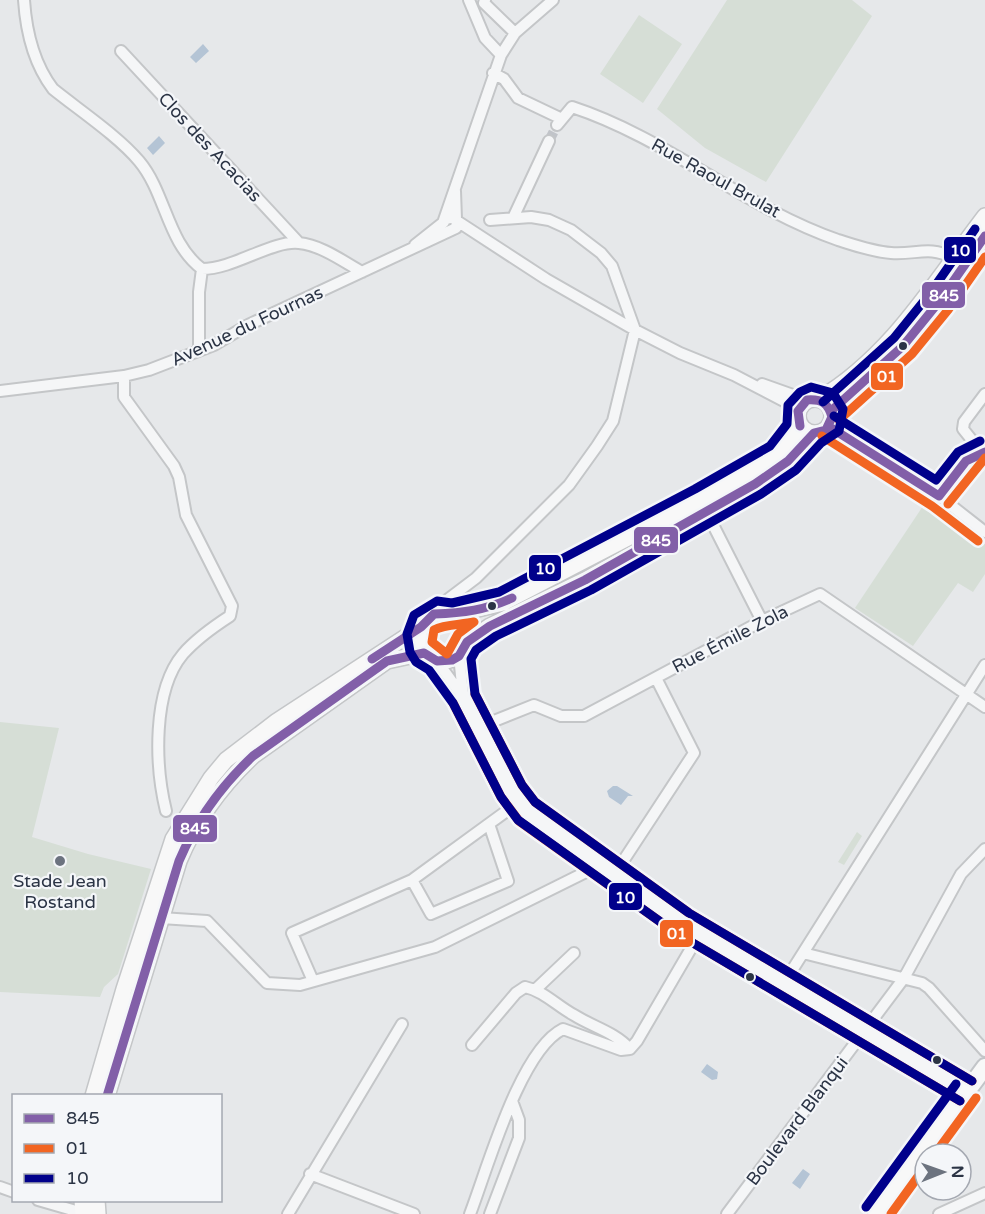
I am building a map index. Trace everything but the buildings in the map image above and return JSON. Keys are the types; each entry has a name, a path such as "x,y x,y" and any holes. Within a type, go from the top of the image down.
{"main road":[{"path":"93,1094 124,989 173,839 211,778 226,760 277,721 420,627 434,614 453,615 503,603 701,500 778,455 808,414 885,345 909,318 985,216"},
{"path":"808,414 822,432 830,419 924,322 985,236"},
{"path":"107,1094 161,918 191,833 237,771 279,736 376,668 394,659 431,657 444,662 459,656 467,642 498,622 585,580 707,513 780,468 808,414 829,406 830,419"},
{"path":"453,615 465,626 467,642"},
{"path":"420,627 420,645 431,657"},
{"path":"876,1214 985,1067"}],"street":[{"path":"24,0 26,23 47,82 139,162 181,246 202,269 199,292 199,350"},
{"path":"469,0 485,38 501,55"},
{"path":"485,0 484,3 515,33"},
{"path":"553,0 515,33 493,72 455,191 451,223 481,238 635,330 680,353 734,375 808,414"},
{"name":"Clos des Acacias","path":"121,51 299,243"},
{"name":"Rue Raoul Brulat","path":"493,72 504,79 518,98 559,122 572,107 601,117 669,150 747,199 838,240 891,253 939,250 953,258"},
{"path":"513,218 549,141"},
{"path":"434,614 443,603 476,578 569,485 613,421 635,330 612,266 601,253 571,230 549,220 513,218 490,220"},
{"name":"Avenue du Fournas","path":"0,391 124,376 199,350 362,272 415,245 451,223"},
{"path":"202,269 225,266 282,245 299,243 314,247 362,272"},
{"path":"124,376 124,397 174,466 179,477 186,515 232,606 230,616 201,635 182,656 164,689 160,789 166,811"},
{"path":"939,496 966,461 973,446 963,429 964,422 985,393"},
{"path":"830,419 939,496 985,532"},
{"path":"707,513 762,621"},
{"name":"Rue Émile Zola","path":"479,727 534,705 561,716 584,716 762,621 820,594 967,694"},
{"path":"459,656 463,697"},
{"path":"431,657 463,697 526,811 614,875 700,933 966,1091"},
{"path":"784,983 985,665"},
{"path":"614,875 694,753 656,678"},
{"path":"967,694 985,707"},
{"path":"313,981 292,933 412,880 519,802"},
{"path":"412,880 431,914 508,881 489,824"},
{"name":"Boulevard Blanqui","path":"727,1214 904,978 961,874 985,849"},
{"path":"161,918 207,921 267,983 300,985 435,947 600,865"},
{"path":"563,1029 621,1050 634,1045 700,933"},
{"path":"803,952 904,978 929,988 985,1051"},
{"path":"536,989 574,953"},
{"path":"472,1045 516,993 525,987 536,989 567,1011 634,1045"},
{"path":"470,1214 513,1101 534,1059 556,1033 563,1029 567,1011"},
{"path":"288,1214 402,1024"},
{"path":"490,1214 519,1138 519,1120 513,1101"},
{"path":"310,1174 414,1214"},
{"path":"939,1214 985,1193"},
{"path":"48,1202 86,1210"}],"shaded area":[{"path":"727,0 852,0 872,16 766,182 705,148 657,109"},
{"path":"639,15 682,44 643,103 600,74"},
{"path":"925,503 985,544 985,574 973,592 958,583 913,646 855,608"},
{"name":"Stade Jean Rostand","path":"0,722 59,728 32,837 88,854 151,869 118,974 104,987 100,997 0,992"},
{"path":"857,832 862,836 844,865 838,862"}],"water":[{"path":"203,44 209,51 196,63 190,57"},
{"path":"159,136 165,143 153,155 147,148"},
{"path":"613,786 633,796 628,796 621,805 609,797 607,791"},
{"path":"707,1064 718,1072 717,1079 712,1080 701,1072"},
{"path":"803,1169 810,1174 800,1189 792,1183"}],"tunnel":[{"path":"549,141 557,125"}],"transit line":[{"name":"10","path":"823,402 894,338 928,296 975,229"},
{"name":"845","path":"831,411 903,346 938,303 985,236"},
{"name":"01","path":"839,420 912,354 948,310 985,257"},
{"name":"10","path":"960,1101 676,933 518,820 501,797 453,703 429,670 416,662 410,652 407,634 414,615 437,601 452,603 499,592 695,489 770,446 787,424 788,405 800,392 811,387 833,393 843,409 839,431 821,443 796,470 761,494 591,590 496,636 476,650 471,659 475,694 522,785 535,802 689,913 972,1081"},
{"name":"845","path":"108,1094 179,861 210,805 230,779 253,756 387,661 424,653 437,661 452,660 459,656 467,642 490,626 585,580 755,484 788,461 814,433 826,430 832,417 829,408 820,401 807,400 798,411 800,426"},
{"name":"10","path":"834,416 936,480 958,452 980,441"},
{"name":"845","path":"828,426 939,496"},
{"name":"01","path":"822,436 932,506 978,541"},
{"name":"845","path":"939,496 966,461 985,452"},
{"name":"01","path":"948,504 985,458"},
{"name":"845","path":"372,659 421,627 434,614 474,610 512,598"},
{"name":"01","path":"474,622 458,634 447,654 432,642 434,630 438,628 474,622"},
{"name":"01","path":"475,694 522,785 535,802 689,913 972,1081"},
{"name":"01","path":"453,703 501,797 519,821 676,933 960,1101"},
{"name":"10","path":"866,1207 956,1084"},
{"name":"01","path":"944,1142 976,1098"},
{"name":"01","path":"891,1214 913,1184"}],"place":[{"name":"Stade Jean Rostand","path":"60,861"}]}
